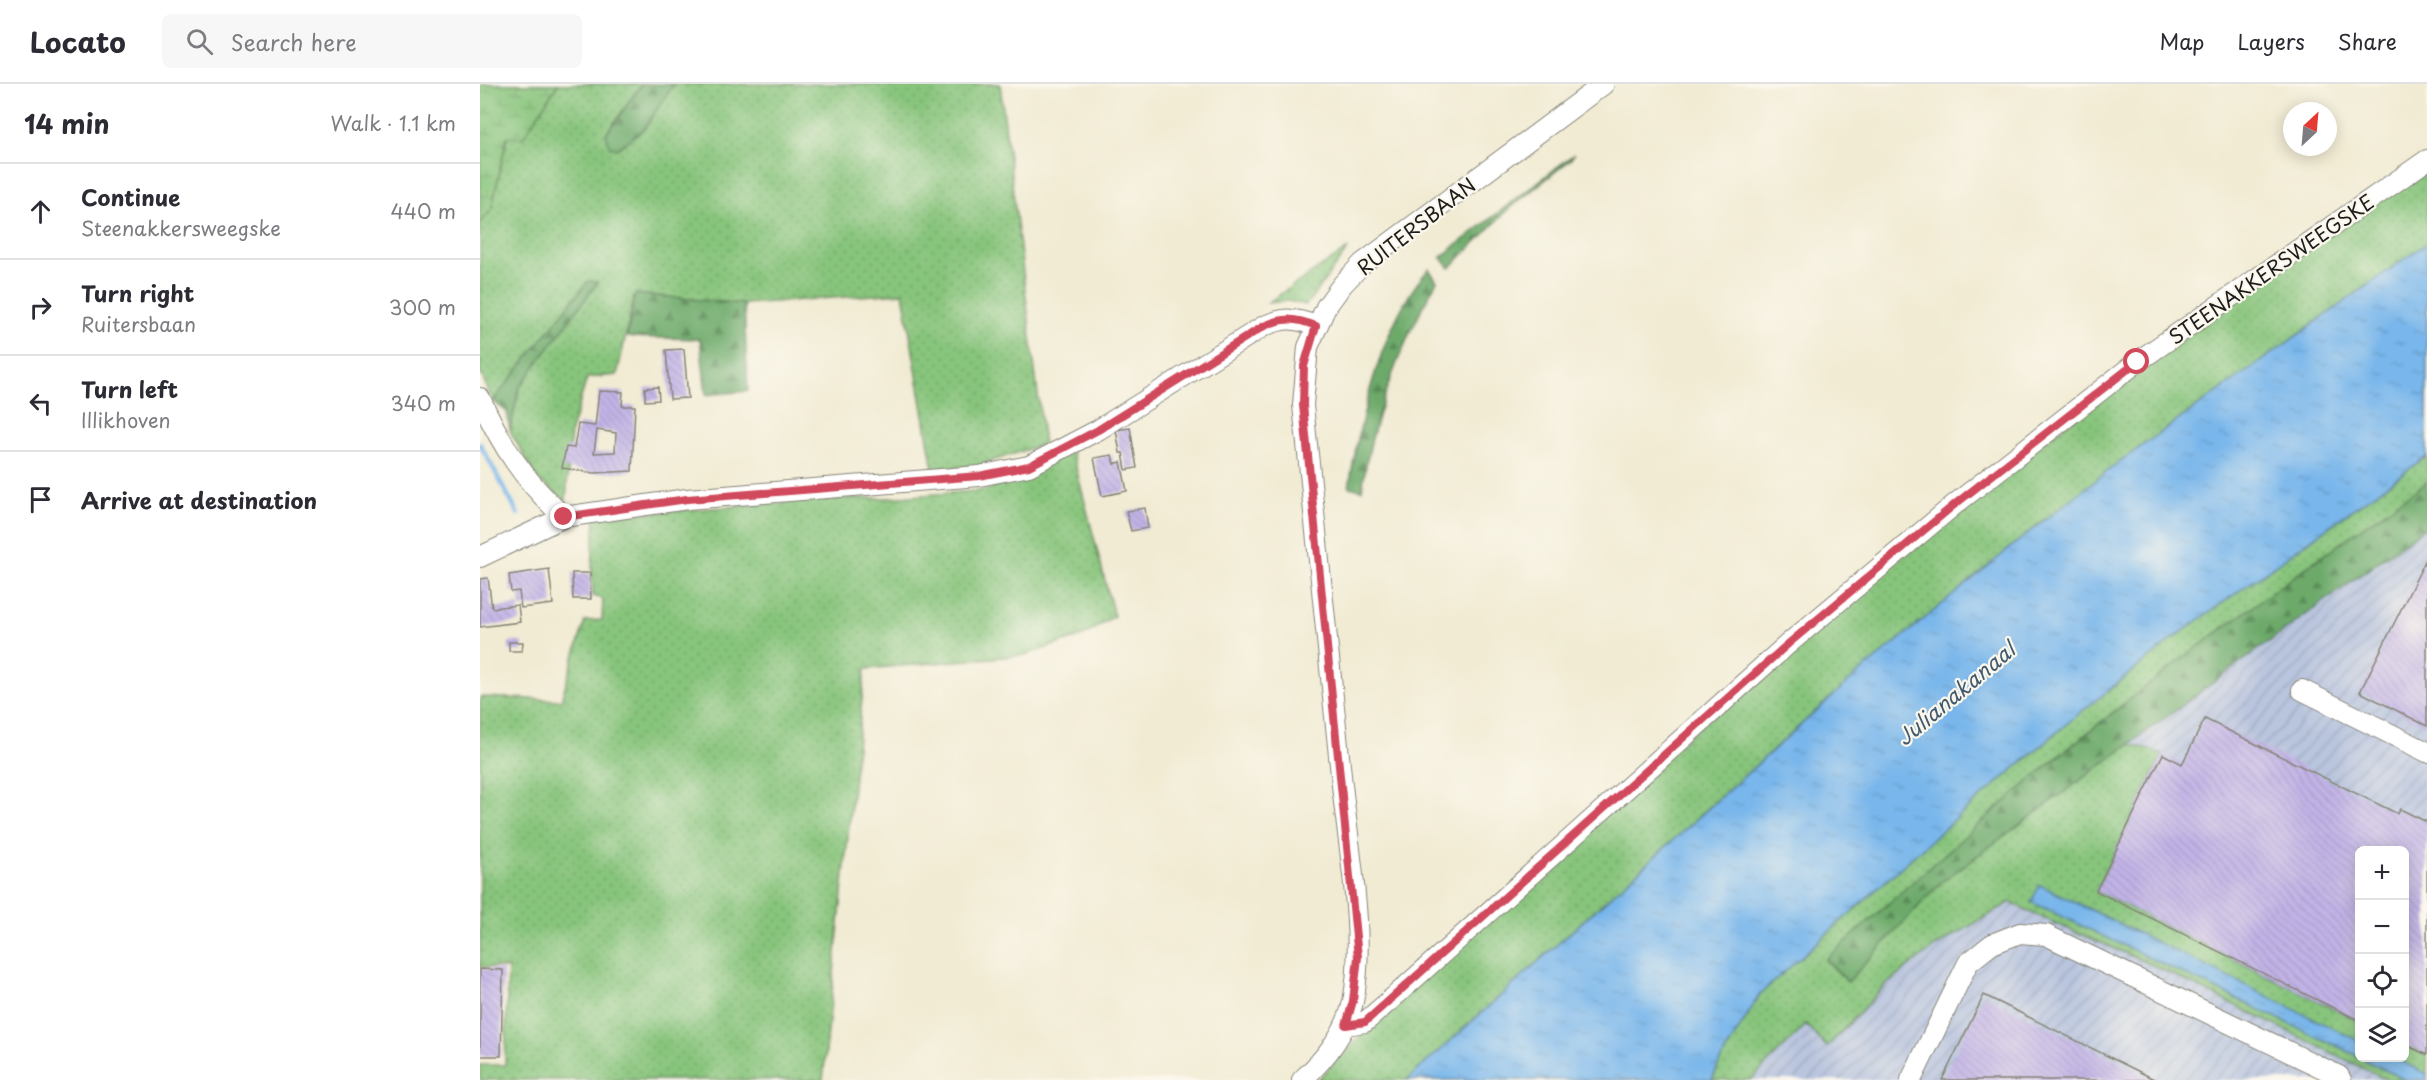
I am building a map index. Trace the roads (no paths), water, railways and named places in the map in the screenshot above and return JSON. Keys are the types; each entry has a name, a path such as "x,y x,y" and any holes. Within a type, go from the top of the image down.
{"street":[{"name":"RUITERSBAAN","path":"1302,1080 1320,1063 1346,1025 1353,1001 1358,957 1303,405 1304,366 1316,326 1342,285 1363,263 1604,84"},
{"name":"STEENAKKERSWEEGSKE","path":"1346,1025 1365,1022 1788,644 1954,505 2137,362 2427,160"},
{"path":"480,557 564,517 687,499 979,476 1029,466 1098,430 1264,326 1284,318 1298,319 1316,326"},
{"path":"480,398 492,426 534,490 564,517"},
{"path":"2302,690 2427,752"},
{"path":"1911,1080 1968,963 1992,944 2020,933 2046,935 2339,1076 2341,1080"}],"water":[{"name":"Julianakanaal","path":"2427,243 2427,456 2182,632 2071,720 1938,834 1760,994 1720,1061 1712,1080 1407,1080 1854,677 2033,529 2118,463"},
{"path":"2040,885 2355,1039 2355,1055 2031,902"},
{"path":"2368,1062 2402,1062 2427,1074 2427,1080 2405,1080"}],"waterway":[{"path":"480,444 518,514"}]}
